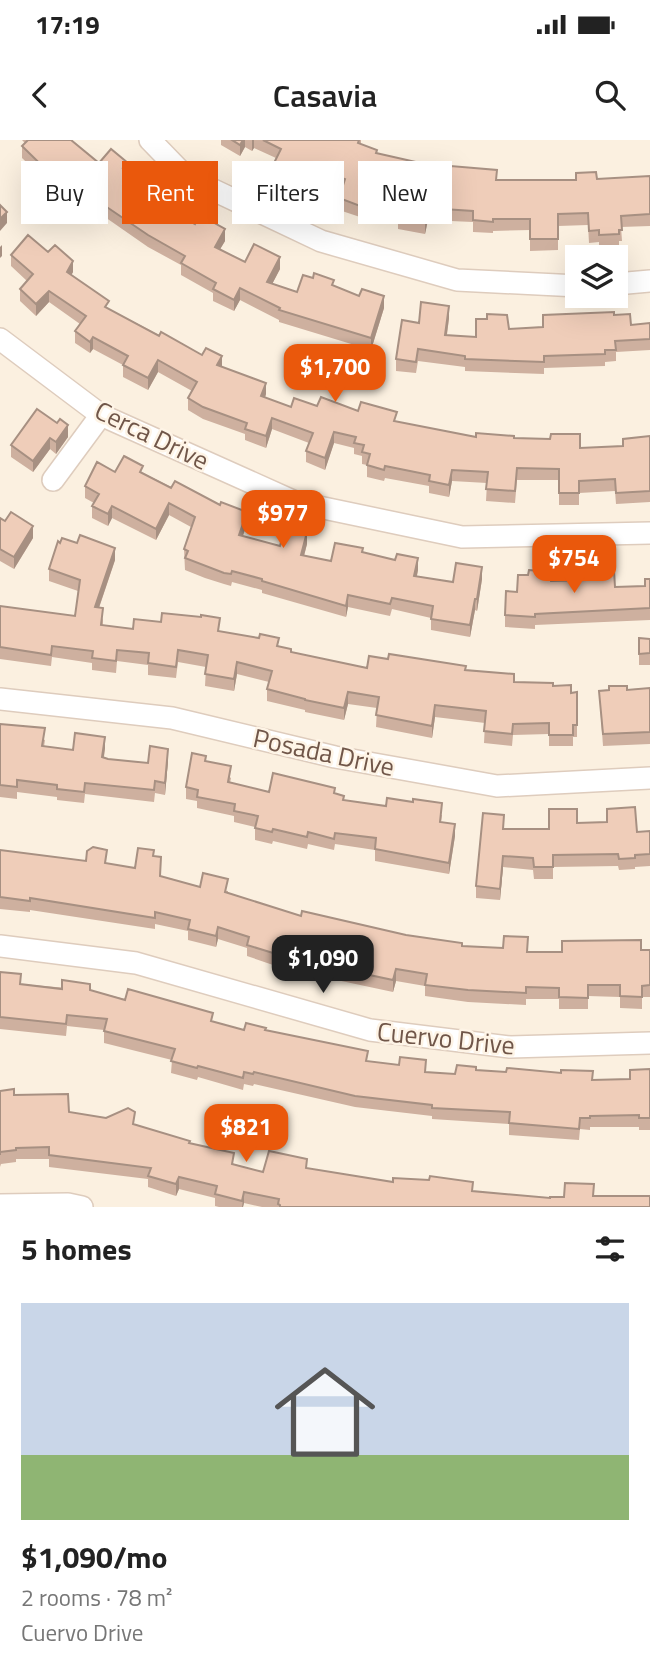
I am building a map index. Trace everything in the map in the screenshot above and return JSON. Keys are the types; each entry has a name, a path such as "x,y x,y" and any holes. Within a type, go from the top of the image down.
{"street":[{"path":"150,140 186,177 321,241 457,280 565,285"},
{"path":"628,283 650,281"},
{"name":"Cerca Drive","path":"0,339 101,415 295,502 462,537 650,533"},
{"path":"53,480 101,415"},
{"name":"Posada Drive","path":"0,699 172,718 335,757 497,786 650,778"},
{"name":"Cuervo Drive","path":"0,946 136,963 370,1030 510,1047 650,1043"},
{"path":"0,1205 68,1203 82,1207"}],"building":[{"path":"28,140 71,140 97,161 37,161 22,146"},
{"path":"263,140 359,140 358,143 377,150 376,153 411,161 358,161 358,205 344,200 344,161 275,161 281,149"},
{"path":"111,149 126,161 122,161 122,217 108,208 108,161 101,161"},
{"path":"452,166 497,170 496,180 576,180 576,173 596,172 597,179 650,176 650,214 621,216 622,230 619,230 619,234 599,235 599,230 589,231 588,213 558,214 558,239 530,239 530,219 493,219 493,222 473,220 473,211 452,210"},
{"path":"0,205 7,212 0,219"},
{"path":"132,224 216,224 225,229 215,247 245,262 254,244 280,257 267,282 297,292 303,275 313,278 314,273 334,280 332,285 359,296 362,289 384,296 371,338 279,310 280,308 240,288 234,300 213,289 216,283 181,263 185,256"},
{"path":"28,235 48,252 55,245 73,261 67,272 109,301 105,307 159,336 161,332 202,355 206,348 222,356 217,365 266,383 261,396 291,407 294,398 317,406 321,397 358,411 361,402 397,412 394,421 476,437 476,433 550,439 551,434 580,434 580,448 623,446 623,439 650,436 650,491 616,493 615,479 579,481 579,493 559,493 559,469 517,468 515,491 486,489 488,472 452,470 449,485 429,481 430,475 385,466 384,470 367,465 370,454 362,452 364,445 354,443 356,437 334,432 325,458 306,451 313,433 272,418 266,436 245,429 247,423 203,407 188,398 197,382 158,360 148,378 123,365 128,356 93,337 90,342 75,331 86,316 49,291 36,304 20,289 33,274 11,255"},
{"path":"421,302 449,306 445,335 476,337 476,319 487,319 487,314 507,315 509,329 543,327 543,315 614,312 614,315 630,314 631,325 650,323 650,339 615,341 616,350 605,350 605,354 544,356 544,362 465,359 465,356 418,349 416,362 396,359 402,320 419,323"},
{"path":"37,409 57,423 60,419 68,425 56,442 50,438 33,461 11,445"},
{"path":"124,456 143,466 140,472 171,488 175,481 220,505 221,502 247,512 239,535 280,546 285,527 307,532 301,555 331,561 335,543 363,548 362,552 395,560 397,554 418,558 414,576 453,582 456,563 482,567 470,625 431,619 433,606 392,598 390,604 348,595 346,606 262,579 232,571 231,574 224,573 185,558 188,551 184,549 195,517 169,503 156,529 112,506 108,514 92,506 99,494 85,486 97,462 115,472"},
{"path":"11,512 33,526 14,557 0,549 0,518 5,521"},
{"path":"80,535 115,548 95,607 103,608 101,625 133,629 134,619 161,622 162,613 201,615 220,618 218,631 259,638 260,634 279,638 277,646 291,649 291,652 367,668 369,656 388,659 389,654 466,666 465,670 514,674 514,682 571,685 571,693 577,692 577,725 573,725 573,735 549,735 549,723 513,724 512,734 484,731 486,711 435,705 432,726 376,715 379,697 348,692 344,708 267,689 272,671 237,662 234,679 205,674 208,655 178,650 176,667 148,663 149,653 117,650 116,661 92,658 93,651 52,646 51,655 0,647 0,606 75,616 80,580 49,569 58,541 60,543 62,538 77,543"},
{"path":"529,570 549,572 551,581 586,580 586,571 614,570 615,587 645,586 645,579 650,579 650,608 535,614 535,617 505,615 506,591 517,592 518,575 528,575"},
{"path":"639,638 650,639 650,653 639,654"},
{"path":"609,686 627,686 627,690 650,688 650,732 603,734 599,691 609,690"},
{"path":"0,724 45,728 42,746 73,750 75,733 105,737 102,757 108,759 148,763 150,746 168,749 165,783 155,781 154,790 85,783 84,792 57,789 57,785 17,780 17,787 0,785"},
{"path":"192,753 206,756 205,761 231,766 228,782 269,792 273,773 335,788 334,793 344,796 343,800 386,806 387,798 442,803 440,822 455,824 449,863 375,849 376,838 335,833 334,839 308,832 307,837 255,828 258,816 234,811 235,804 197,797 198,790 186,787"},
{"path":"635,807 637,832 650,831 650,854 619,859 618,854 553,855 553,867 534,867 533,858 503,856 500,889 476,886 483,813 504,815 503,829 549,829 549,809 577,809 577,823 607,822 607,809"},
{"path":"93,847 107,850 105,863 135,868 138,848 154,850 153,856 161,857 160,876 200,887 203,873 228,879 225,892 301,916 302,911 406,935 462,943 462,946 503,948 504,936 528,937 527,952 562,952 562,941 641,940 641,950 650,950 650,985 642,986 642,997 620,996 620,985 588,985 588,998 559,997 559,988 526,987 526,993 425,985 427,974 396,969 393,980 332,967 315,963 317,956 275,945 273,953 247,945 249,937 218,927 216,936 188,929 190,920 155,912 155,918 30,898 30,901 0,897 0,850 86,861 87,851"},
{"path":"0,972 21,974 20,984 62,989 62,980 90,984 90,990 125,1000 128,989 213,1013 211,1021 244,1030 246,1023 266,1028 265,1030 368,1051 366,1061 399,1065 400,1057 426,1060 425,1072 455,1074 457,1065 476,1067 476,1070 506,1072 507,1068 561,1073 561,1070 593,1071 592,1080 630,1079 630,1070 650,1069 650,1118 639,1118 639,1115 590,1116 580,1118 579,1129 509,1123 510,1112 432,1108 432,1105 355,1096 254,1072 244,1072 243,1078 198,1066 197,1068 171,1061 175,1049 104,1031 107,1019 67,1015 66,1024 0,1017"},
{"path":"14,1089 14,1095 68,1094 69,1112 106,1118 128,1108 135,1112 133,1124 190,1141 189,1143 234,1153 232,1164 263,1172 269,1151 307,1159 306,1168 393,1182 393,1178 429,1180 430,1176 473,1182 472,1191 550,1198 564,1197 565,1183 594,1184 593,1196 650,1196 650,1207 280,1207 279,1199 244,1192 242,1201 215,1194 217,1186 179,1177 176,1184 148,1176 151,1168 49,1155 49,1147 16,1148 0,1152 0,1091"}]}
